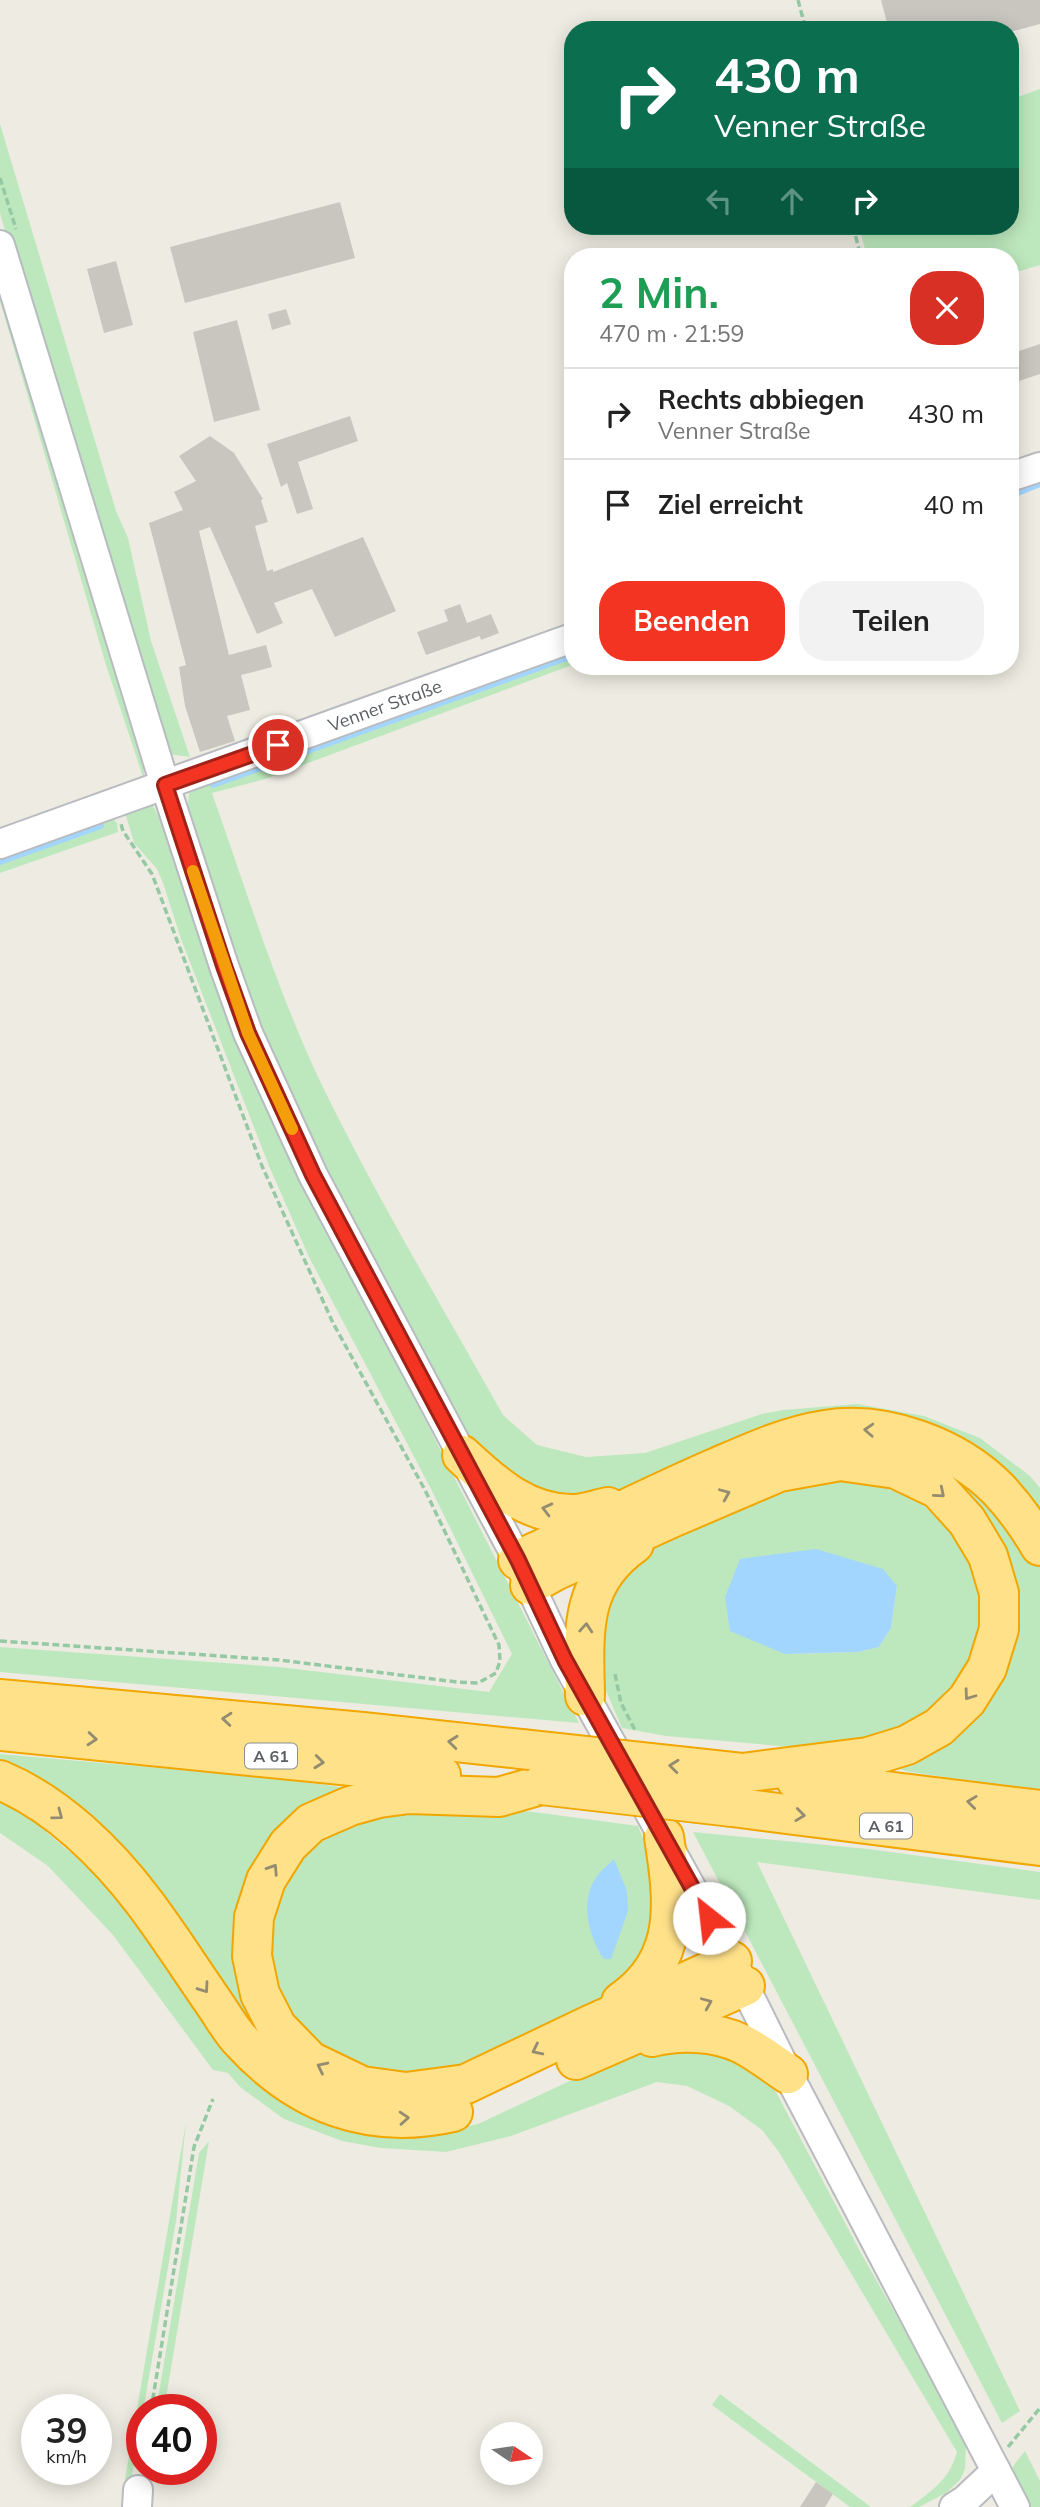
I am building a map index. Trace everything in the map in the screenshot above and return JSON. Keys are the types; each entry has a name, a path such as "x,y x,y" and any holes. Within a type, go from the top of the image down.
{"highway":[{"path":"524,1573 638,1502 769,1445 826,1430 875,1430 918,1439 961,1459 999,1490 1040,1546"},
{"path":"462,1455 496,1487 517,1500 551,1511 576,1514 638,1502"},
{"path":"524,1573 555,1571 779,1472 840,1461 896,1469 938,1489 967,1521 988,1556 999,1594 999,1629 987,1668 967,1700 939,1727 907,1745 737,1790"},
{"path":"585,1696 584,1654 587,1611 592,1592 602,1576 627,1549 674,1517"},
{"name":"A 61","path":"0,1699 521,1749 1040,1846"},
{"name":"A 61","path":"0,1731 251,1754 541,1786 737,1790 1040,1810"},
{"path":"0,1780 24,1790 88,1838 144,1901 241,2042 292,2087 328,2105 363,2115 397,2119 450,2112 488,2100 593,2038 655,1971 669,1933 672,1887 664,1837"},
{"path":"541,1786 499,1797 409,1794 379,1798 350,1806 311,1823 288,1845 266,1880 254,1917 252,1956 260,1994 277,2028 310,2061 362,2086 406,2092 466,2084 593,2038 739,1974"},
{"path":"593,2038 669,2032 706,2034 740,2043 788,2074"}],"street":[{"path":"0,245 165,785 248,1033 313,1175 524,1573 565,1660 739,1974 788,2074 1015,2507"},
{"path":"1019,474 1040,467"},
{"name":"Venner Straße","path":"0,844 564,641"},
{"path":"954,2507 996,2471"}],"path":[{"path":"798,0 804,21"},
{"path":"0,1641 279,1660 478,1683 496,1674 500,1661 499,1646 425,1490 333,1323 262,1166 152,874 122,831 116,802"},
{"path":"154,2394 194,2147 213,2099"},
{"path":"996,2471 1006,2448 1040,2408"}],"green space":[{"path":"1040,89 1040,265 1019,271 1019,248 865,248 861,235 1019,235 1019,97"},
{"path":"0,124 116,511 128,538 151,641 190,757 169,754 7,238 0,213"},
{"path":"0,281 144,761 144,780 106,665 0,301"},
{"path":"564,649 564,668 265,779 212,793 289,1010 320,1081 363,1166 503,1415 537,1445 586,1457 645,1453 762,1414 857,1404 924,1416 980,1438 1030,1476 1040,1488 1040,1519 959,1443 611,1499 532,1499 475,1449 311,1143 278,1074 232,958 187,817 189,793 203,779"},
{"path":"152,804 175,850 289,1152 579,1723 0,1672 0,1647 279,1667 489,1692 512,1654 431,1489 309,1257 269,1166 181,939 163,883 157,869 134,843 124,809"},
{"path":"111,817 117,823 118,832 0,873 0,859"},
{"path":"876,1440 979,1486 1040,1557 1040,1791 910,1772 890,1766 995,1674 967,1511"},
{"path":"817,1482 868,1482 916,1499 944,1522 964,1547 979,1583 980,1629 969,1664 940,1709 906,1731 837,1751 666,1736 622,1728 599,1674 597,1604 645,1545 758,1498","holes":["897,1586 891,1628 879,1647 858,1652 785,1654"]},
{"path":"0,1754 261,1777 365,1790 304,1821 277,1849 263,1872 247,1923 246,1950 249,1977 269,2028 291,2053 327,2079 361,2094 386,2099 417,2099 452,2093 536,2062 541,2070 469,2100 426,2110 388,2112 346,2104 310,2088 290,2076 259,2048 156,1911 100,1842 42,1796 0,1775"},
{"path":"0,1799 18,1808 97,1875 223,2040 445,2131 478,2124 612,2061 667,2043 743,2055 776,2092 862,2255 951,2412 966,2445 965,2469 960,2480 946,2493 919,2507 910,2507 945,2477 957,2452 779,2152 762,2130 729,2106 687,2086 657,2082 511,2136 446,2152 381,2148 342,2141 284,2119 240,2087 228,2073 213,2070 113,1935 48,1866 0,1833"},
{"path":"417,1802 534,1812 638,1826 659,1877 663,1909 622,1994 461,2067 418,2075 387,2074 341,2063 311,2042 285,2008 271,1977 270,1917 281,1885 301,1855 323,1836"},
{"path":"693,1832 868,1849 1040,1872 1040,1900 757,1862 1020,2411 1002,2423"},
{"path":"186,2122 176,2221 146,2394 140,2394"},
{"path":"209,2141 167,2394 159,2394 199,2153"},
{"path":"720,2394 871,2507 850,2507 712,2405"},
{"path":"1025,2451 1040,2481 1040,2507 1028,2507 1014,2479 1013,2466"}],"water":[{"path":"816,1549 883,1569 897,1586 891,1628 879,1647 858,1652 785,1654 730,1631 725,1597 740,1559"},
{"path":"614,1859 627,1891 628,1911 611,1959 604,1959 590,1929 587,1906 592,1884"}],"building":[{"path":"881,0 1040,0 1040,24 1019,30 1019,21 887,21"},
{"path":"340,202 355,258 185,303 170,247"},
{"path":"116,261 133,325 104,333 87,269"},
{"path":"286,309 291,324 272,330 268,314"},
{"path":"237,320 260,410 214,422 193,332"},
{"path":"1040,344 1040,374 1019,381 1019,351"},
{"path":"350,416 358,441 298,462 313,509 297,514 287,483 281,487 267,444"},
{"path":"210,436 234,453 263,499 261,500 268,522 255,526 267,571 273,569 273,572 363,537 396,611 335,637 312,589 274,603 283,623 257,634 210,527 199,531 229,655 266,645 272,667 241,675 250,710 227,716 235,741 200,752 185,706 179,667 186,665 149,523 183,510 174,492 196,481 179,456"},
{"path":"460,604 467,623 491,614 499,633 481,640 480,636 426,655 417,632 448,621 444,610"},
{"path":"816,2482 833,2494 825,2507 800,2507"}],"waterway":[{"path":"1019,492 1040,484"},
{"path":"213,785 564,659"},
{"path":"0,862 101,826"}],"slow traffic":[{"path":"193,871 248,1033 292,1129"}],"route":[{"path":"278,745 165,785 248,1033 313,1175 518,1560 565,1660 709,1918"}]}
